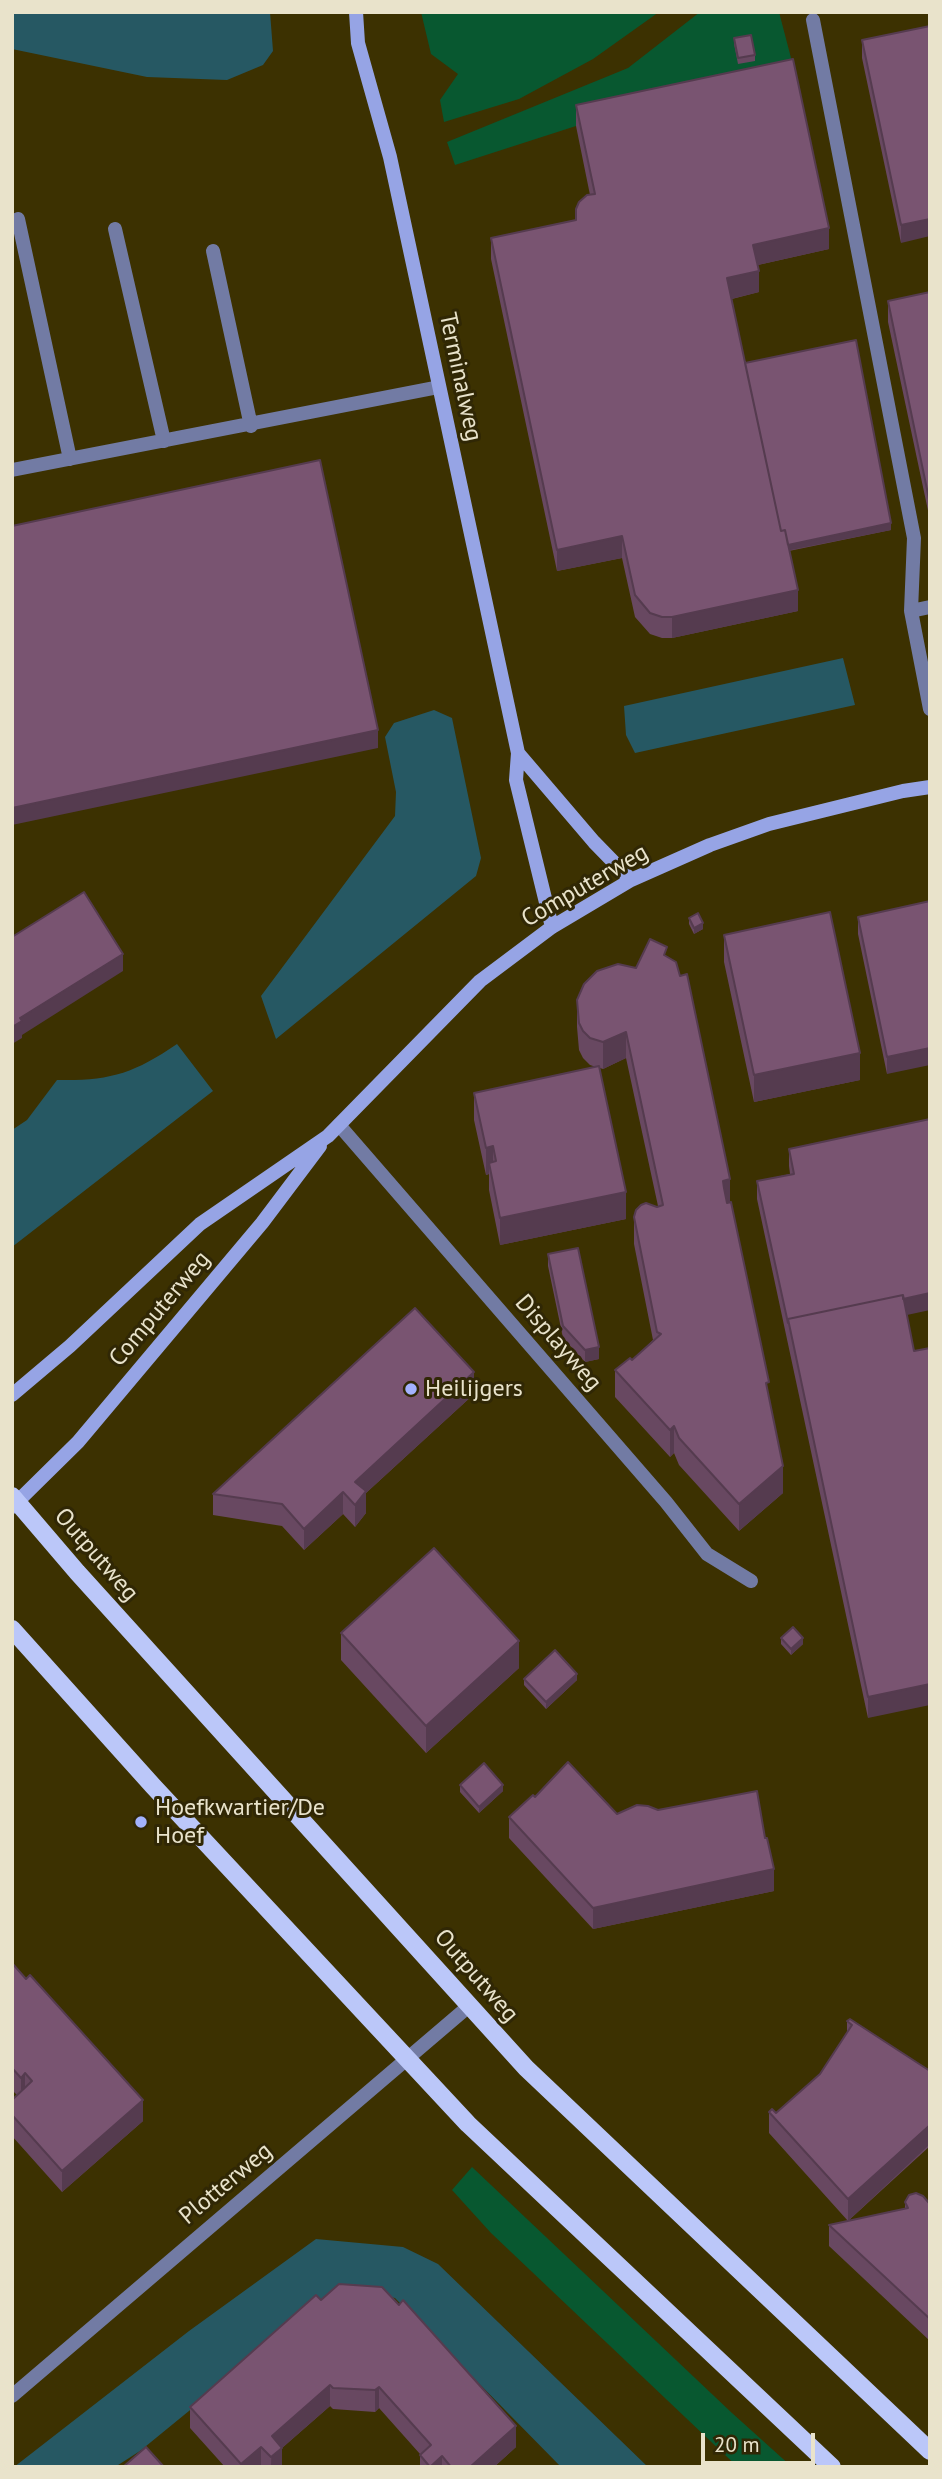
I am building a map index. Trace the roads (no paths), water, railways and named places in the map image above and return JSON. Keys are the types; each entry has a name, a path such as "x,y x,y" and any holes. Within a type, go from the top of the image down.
{"main road":[{"name":"Outputweg","path":"14,1502 526,2068 930,2451"},
{"path":"12,1629 172,1806 468,2124 832,2467"}],"street":[{"name":"Terminalweg","path":"356,12 358,43 390,157 517,753 516,780 552,926"},
{"path":"813,20 915,538 911,611 930,709"},
{"path":"18,219 70,459"},
{"path":"115,229 164,441"},
{"path":"213,251 251,426"},
{"path":"12,470 251,426 439,387"},
{"path":"911,611 930,607"},
{"name":"Terminalweg","path":"517,753 594,842 631,880"},
{"name":"Computerweg","path":"14,1502 87,1432 262,1223 328,1136 481,981 552,926 631,880 710,845 769,824 903,791 930,787"},
{"name":"Displayweg","path":"339,1125 666,1502 707,1553 751,1581"},
{"name":"Computerweg","path":"12,1395 70,1346 200,1224 328,1136"},
{"name":"Plotterweg","path":"12,2396 469,2006"}],"water":[{"path":"12,12 270,12 273,51 263,65 227,80 147,77 12,49"},
{"path":"843,658 855,705 635,753 626,735 624,706"},
{"path":"434,710 452,718 481,858 476,876 276,1039 261,996 395,816 396,792 385,737 394,723"},
{"path":"177,1044 213,1091 12,1247 12,1130 27,1120 57,1080 92,1079 120,1074"},
{"path":"316,2239 403,2247 438,2264 648,2467 561,2467 395,2298 356,2290 337,2290 140,2451 115,2467 14,2467 189,2331"}],"place":[{"name":"Heilijgers","path":"411,1389"},
{"name":"Hoefkwartier/De Hoef","path":"141,1822"}]}
